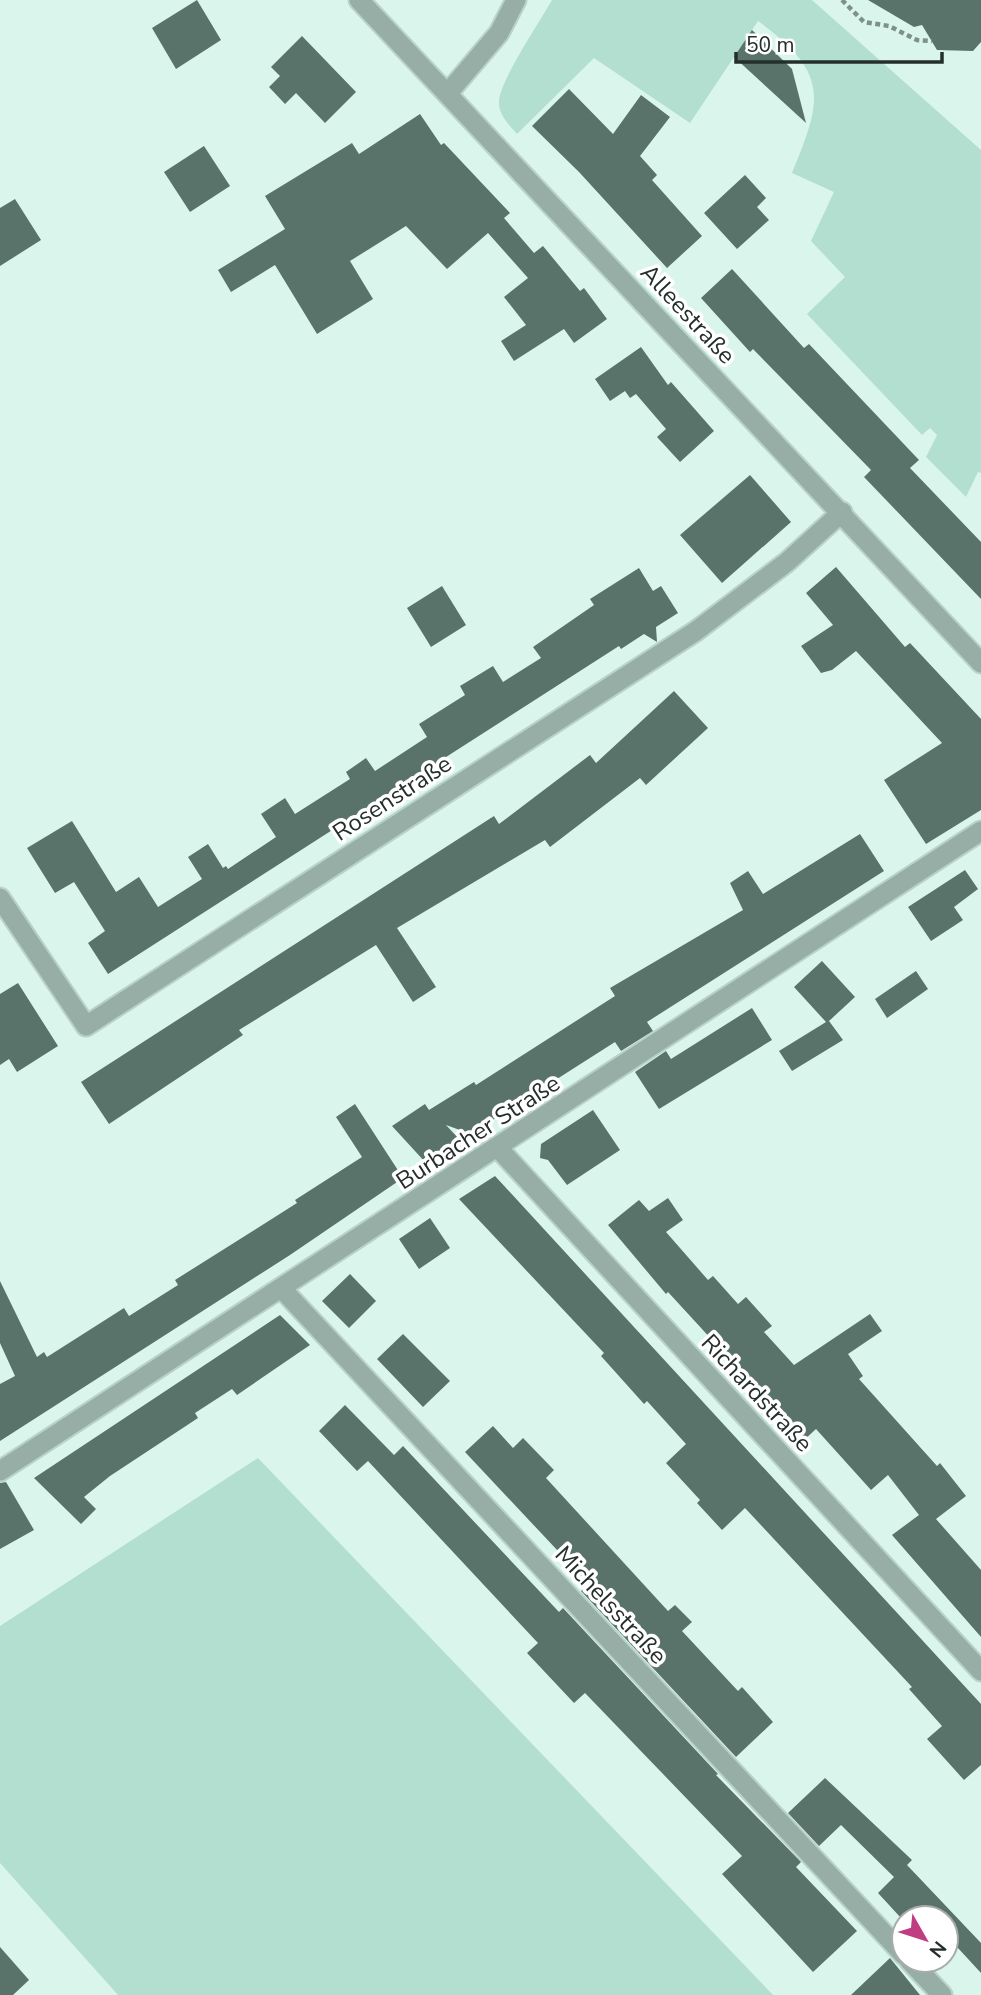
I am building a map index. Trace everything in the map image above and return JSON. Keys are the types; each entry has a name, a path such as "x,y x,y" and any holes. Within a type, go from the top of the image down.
{"street":[{"name":"Alleestraße","path":"359,0 981,663"},
{"path":"448,93 499,33 516,0"},
{"name":"Rosenstraße","path":"0,898 86,1026 695,631 787,562 842,512"},
{"name":"Burbacher Straße","path":"0,1471 981,831"},
{"name":"Richardstraße","path":"498,1148 981,1671"},
{"name":"Michelsstraße","path":"282,1289 890,1940"},
{"path":"922,1974 942,1995"}],"path":[{"path":"842,0 864,22 889,26 917,40 932,41"}],"green space":[{"path":"552,0 812,0 981,150 981,473 978,472 966,497 926,457 937,435 930,428 922,435 807,314 845,277 811,241 834,192 792,173 810,125 814,106 813,88 808,72 798,56 758,21 690,123 594,58 517,134 500,110 501,92 513,66"},
{"path":"258,1458 773,1995 118,1995 0,1863 0,1626"}],"building":[{"path":"197,0 221,40 176,69 152,28"},
{"path":"868,0 981,0 981,42 973,51 937,50 922,25 914,27"},
{"path":"752,30 792,69 806,123 734,57"},
{"path":"302,36 356,92 325,123 296,93 285,104 269,87 280,76 271,67"},
{"path":"569,89 613,134 641,95 670,117 640,156 657,175 652,180 702,236 667,268 579,172 532,126"},
{"path":"420,114 441,145 444,143 510,213 504,218 534,253 543,246 580,291 584,288 607,319 574,343 564,329 514,361 501,341 526,325 504,297 528,278 488,233 447,269 406,226 350,261 373,299 317,334 275,265 231,292 218,270 285,229 265,196 352,143 359,154"},
{"path":"204,146 230,186 190,212 164,172"},
{"path":"745,175 766,198 757,207 769,220 737,249 704,213"},
{"path":"15,199 41,240 0,266 0,208"},
{"path":"732,269 804,348 809,344 919,460 910,468 981,542 981,599 864,477 871,470 753,349 750,352 701,298"},
{"path":"641,347 668,385 671,382 714,431 680,462 657,437 666,429 636,394 630,398 625,391 610,401 595,379"},
{"path":"750,475 791,522 722,583 680,535"},
{"path":"836,567 905,647 910,643 981,719 981,810 926,844 884,780 942,743 856,651 832,670 821,673 801,646 833,625 806,593"},
{"path":"639,568 653,591 661,586 678,613 656,627 657,642 644,634 621,649 619,646 108,974 88,943 105,931 74,882 55,893 27,848 72,821 116,892 139,877 158,907 202,879 188,857 208,844 223,868 226,866 228,869 276,837 261,814 285,798 295,814 350,779 346,772 366,758 375,771 427,737 419,724 465,695 460,686 493,666 503,682 541,658 533,647 594,605 590,599"},
{"path":"442,586 466,625 431,647 407,608"},
{"path":"674,691 708,728 646,785 640,778 550,847 545,840 397,928 436,987 413,1002 376,945 239,1030 243,1035 109,1124 81,1082 494,816 499,824 590,755 596,763"},
{"path":"860,834 884,871 647,1022 653,1031 621,1051 615,1042 471,1134 446,1125 460,1140 426,1163 392,1126 425,1104 429,1110 474,1082 476,1085 615,996 610,988 743,910 730,883 748,871 763,894"},
{"path":"965,870 978,889 954,907 963,920 931,941 908,907"},
{"path":"822,961 855,997 829,1021 843,1040 792,1071 779,1051 826,1022 794,987"},
{"path":"916,971 928,989 887,1018 875,999"},
{"path":"18,983 58,1046 17,1072 9,1059 0,1065 0,994"},
{"path":"752,1008 772,1040 659,1109 635,1072 666,1051 671,1059"},
{"path":"355,1104 403,1178 290,1255 0,1441 0,1384 15,1376 0,1343 0,1281 37,1357 44,1352 47,1357 124,1308 129,1316 178,1285 175,1280 297,1203 295,1200 362,1157 336,1117"},
{"path":"593,1110 620,1150 567,1185 548,1160 540,1158 541,1144"},
{"path":"495,1176 981,1704 981,1765 964,1780 927,1739 942,1726 909,1689 912,1687 745,1508 722,1530 697,1503 700,1500 666,1463 686,1444 647,1401 644,1404 601,1356 604,1353 459,1199"},
{"path":"668,1198 683,1220 666,1232 708,1280 713,1276 738,1304 746,1297 772,1326 764,1332 794,1365 870,1314 882,1331 848,1354 863,1376 859,1379 937,1466 940,1463 966,1496 936,1519 981,1570 981,1637 892,1535 919,1515 888,1475 871,1490 816,1429 804,1440 668,1292 666,1294 608,1225 639,1200 649,1211"},
{"path":"430,1218 450,1248 419,1269 399,1239"},
{"path":"350,1274 376,1301 349,1328 322,1301"},
{"path":"280,1315 310,1345 237,1395 232,1389 195,1413 198,1418 110,1476 84,1497 96,1509 81,1524 34,1478"},
{"path":"403,1334 450,1381 423,1407 377,1359"},
{"path":"345,1405 394,1455 403,1446 559,1612 563,1608 718,1774 716,1775 801,1862 796,1867 857,1931 813,1972 722,1874 742,1856 585,1693 574,1703 527,1653 538,1643 368,1461 357,1471 319,1431"},
{"path":"493,1426 513,1448 523,1438 554,1470 546,1478 668,1611 675,1605 692,1622 682,1631 738,1691 742,1687 773,1722 736,1757 581,1591 589,1584 465,1452"},
{"path":"6,1482 34,1530 0,1549 0,1483"},
{"path":"825,1778 912,1860 907,1865 944,1904 890,1906 878,1893 894,1877 841,1825 819,1846 788,1813"},
{"path":"960,1921 981,1943 981,1973 960,1950"},
{"path":"0,1947 29,1980 13,1995 0,1995"},
{"path":"890,1958 890,1974 903,1974 920,1995 851,1995"}]}
